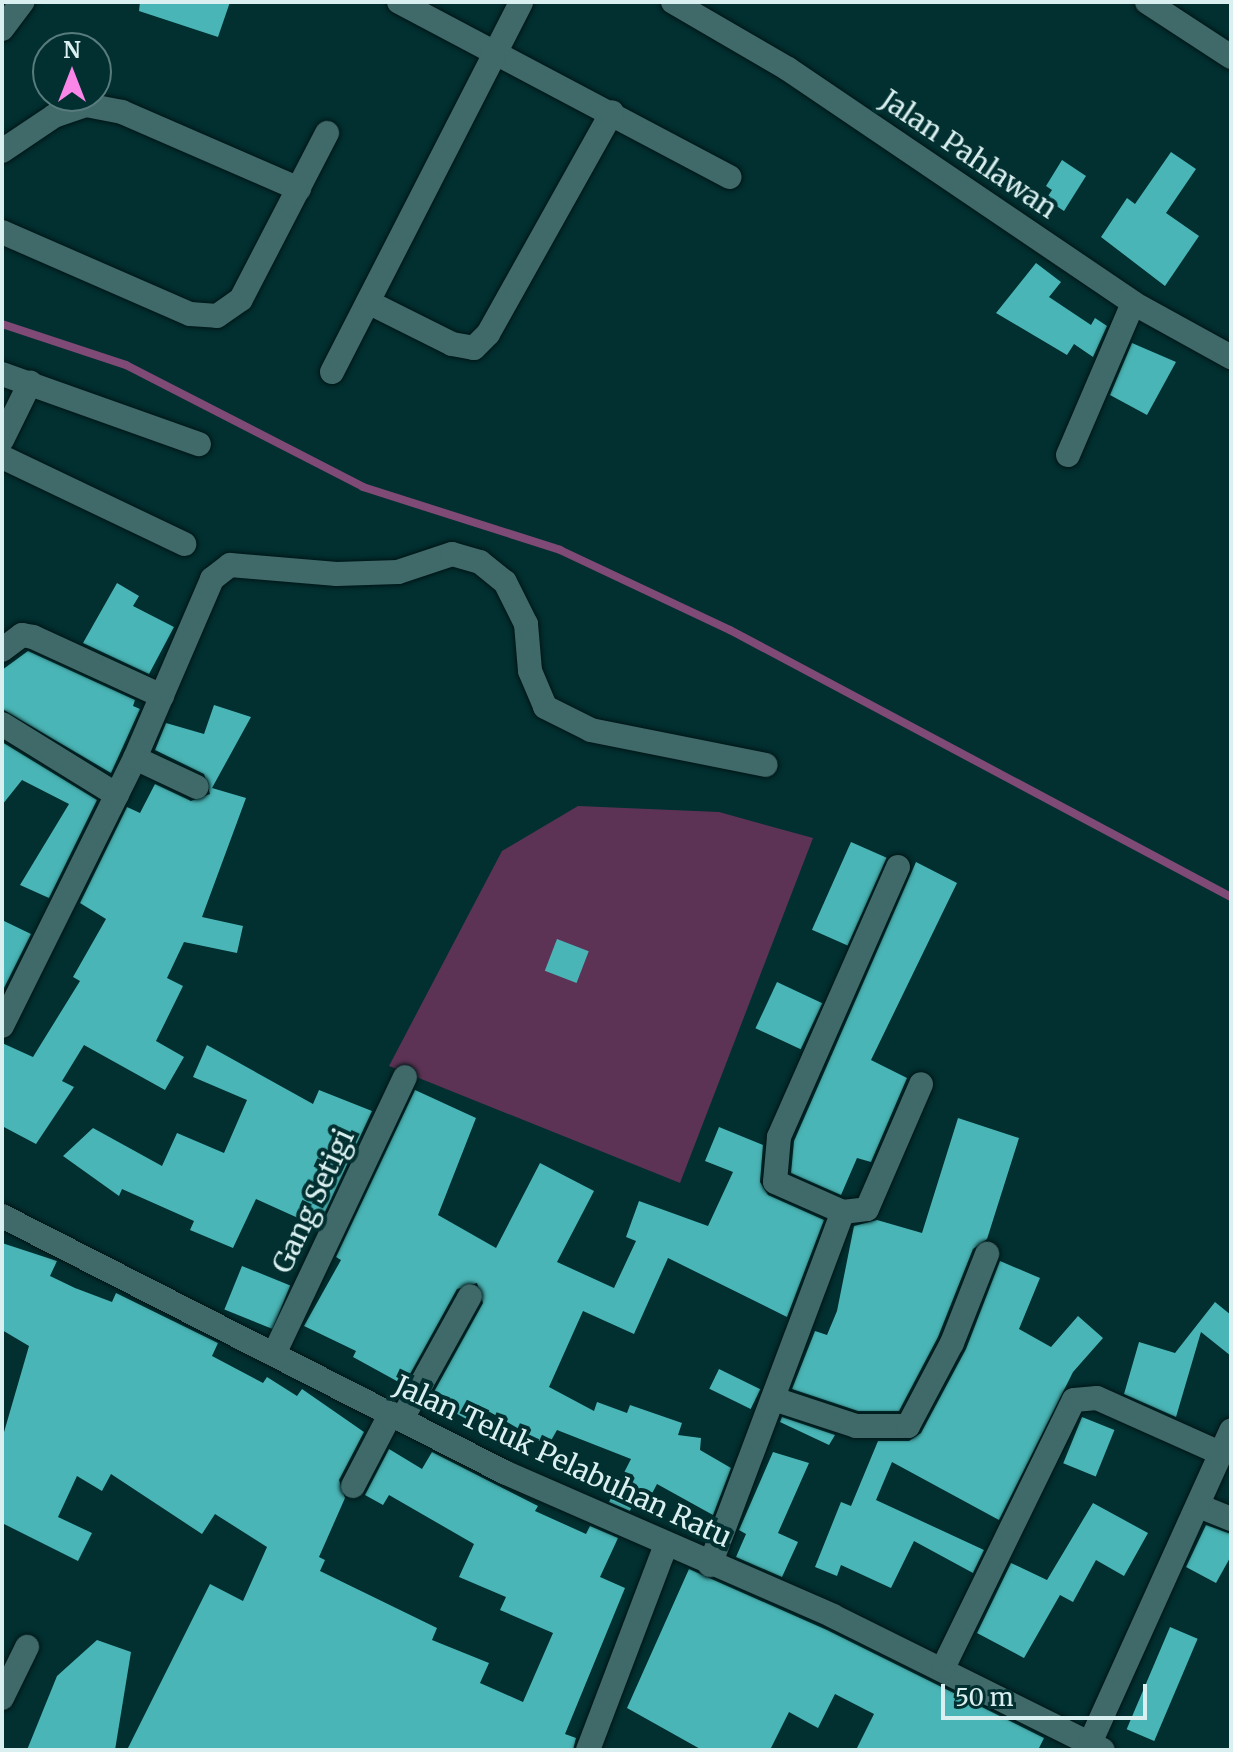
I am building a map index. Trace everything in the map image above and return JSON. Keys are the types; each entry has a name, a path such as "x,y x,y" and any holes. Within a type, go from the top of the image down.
{"street":[{"path":"2,29 22,2"},
{"path":"399,2 494,48 729,177"},
{"path":"332,372 494,48 521,2"},
{"name":"Jalan Pahlawan","path":"673,2 788,69 1133,303 1231,357"},
{"path":"1161,6 1231,57"},
{"path":"2,151 54,116 86,105 122,112 299,189"},
{"path":"368,302 452,344 474,348 488,334 612,112"},
{"path":"2,232 210,317 241,299 327,133"},
{"path":"1068,455 1133,303"},
{"path":"2,440 10,380 199,444"},
{"path":"2,457 184,544"},
{"path":"2,1026 135,758 218,570 398,572 452,554 480,562 505,582 526,624 530,671 545,707 591,730 766,765"},
{"path":"2,650 22,635 33,637 162,696"},
{"path":"2,724 117,795"},
{"path":"135,758 197,787"},
{"path":"898,867 779,1137 771,1171 780,1187 843,1212 869,1207 921,1084"},
{"name":"Gang Setigi","path":"275,1352 405,1077"},
{"path":"710,1565 777,1400 843,1212"},
{"name":"Jalan Teluk Pelabuhan Ratu","path":"2,1216 275,1352 504,1472 943,1668 1096,1747"},
{"path":"777,1400 870,1428 910,1424 987,1254"},
{"path":"353,1486 470,1296"},
{"path":"943,1668 1074,1400 1097,1398 1220,1453"},
{"path":"1096,1747 1231,1430"},
{"path":"1199,1506 1231,1519"},
{"path":"588,1750 666,1545"},
{"path":"2,1698 27,1647"}],"shaded area":[{"path":"578,806 719,812 813,838 680,1183 389,1066 502,851"}],"building":[{"path":"140,2 230,2 218,37 139,11"},
{"path":"1171,152 1196,169 1166,213 1199,236 1165,286 1101,237 1127,198 1135,204"},
{"path":"1062,160 1086,176 1064,211 1046,199 1052,190 1046,186"},
{"path":"1036,263 1061,282 1049,297 1091,325 1095,318 1107,326 1093,357 1074,344 1067,355 996,313"},
{"path":"1132,343 1176,362 1147,415 1110,395"},
{"path":"117,583 139,596 133,606 174,627 149,674 83,643"},
{"path":"28,651 135,700 133,706 140,709 111,773 2,709 2,670"},
{"path":"214,705 251,717 212,788 246,798 202,917 243,926 237,953 184,942 167,978 183,986 156,1041 184,1057 165,1090 84,1045 62,1081 74,1087 36,1144 2,1126 2,1043 33,1057 80,981 73,977 106,919 80,903 127,807 140,813 155,784 191,801 210,794 204,774 155,750 166,723 204,734"},
{"path":"2,742 97,800 49,898 20,885 69,804 22,780 2,805"},
{"path":"851,842 887,858 848,946 812,930"},
{"path":"916,862 957,883 871,1060 907,1078 871,1162 857,1158 841,1195 791,1173 794,1141"},
{"path":"2,920 31,934 2,992"},
{"path":"557,939 589,951 577,983 545,971"},
{"path":"777,982 822,1003 801,1049 755,1028"},
{"path":"207,1045 313,1104 319,1090 372,1111 318,1227 256,1199 233,1248 190,1230 194,1221 122,1189 119,1196 63,1156 93,1128 162,1166 177,1133 224,1153 247,1100 193,1077"},
{"path":"415,1090 476,1118 438,1215 496,1248 540,1163 594,1191 557,1262 614,1288 636,1241 626,1237 639,1201 708,1226 733,1172 705,1161 719,1127 763,1145 760,1182 768,1195 824,1220 787,1317 668,1258 634,1334 583,1311 549,1387 594,1411 597,1402 627,1413 630,1405 682,1423 678,1435 701,1438 700,1450 731,1468 713,1515 657,1484 646,1505 635,1499 630,1511 609,1502 631,1459 557,1430 548,1446 478,1405 470,1421 430,1399 483,1303 477,1283 457,1289 404,1385 353,1357 356,1351 304,1326 341,1260 336,1257"},
{"path":"958,1118 1019,1138 987,1239 973,1249 938,1337 899,1411 858,1411 792,1389 815,1331 827,1335 837,1311 854,1226 877,1220 922,1233"},
{"path":"2,1243 57,1261 50,1276 75,1288 112,1302 116,1293 218,1343 212,1356 263,1383 267,1377 297,1396 302,1389 364,1432 339,1480 345,1498 319,1557 325,1560 320,1571 437,1628 432,1640 489,1663 480,1683 523,1702 553,1633 500,1610 506,1597 459,1577 474,1544 389,1495 383,1505 365,1495 389,1449 422,1469 432,1452 538,1506 535,1511 586,1534 590,1526 618,1538 600,1577 625,1588 565,1734 576,1738 573,1750 127,1750 210,1584 243,1601 267,1547 215,1514 202,1534 111,1474 102,1491 77,1476 58,1517 92,1533 78,1561 2,1523 2,1439 29,1346 2,1330"},
{"path":"1000,1261 1040,1278 1019,1329 1051,1347 1078,1316 1103,1338 1073,1372 999,1520 892,1462 876,1500 984,1550 973,1573 914,1541 891,1588 841,1565 837,1576 815,1567 841,1502 851,1506 878,1441 909,1441 921,1433 966,1349"},
{"path":"242,1266 290,1285 273,1329 224,1310"},
{"path":"1215,1302 1231,1315 1231,1356 1201,1332 1176,1417 1124,1394 1139,1342 1175,1353"},
{"path":"719,1369 760,1389 751,1409 709,1389"},
{"path":"782,1417 835,1435 829,1445 780,1422"},
{"path":"1082,1417 1114,1430 1096,1476 1063,1463"},
{"path":"773,1452 809,1463 778,1533 798,1542 782,1577 736,1557 746,1534 739,1530"},
{"path":"1093,1503 1148,1533 1124,1576 1096,1560 1073,1602 1060,1595 1024,1658 977,1633 1011,1563 1047,1580"},
{"path":"1206,1525 1231,1534 1231,1556 1216,1583 1186,1567"},
{"path":"689,1569 827,1630 1044,1738 1038,1750 856,1750 874,1714 835,1694 818,1728 789,1712 770,1750 702,1750 627,1708"},
{"path":"1170,1627 1198,1639 1154,1741 1127,1729"},
{"path":"97,1640 131,1652 115,1750 27,1750 57,1676"}],"waterway":[{"path":"2,324 126,365 363,487 560,550 730,630 1231,897"}]}
